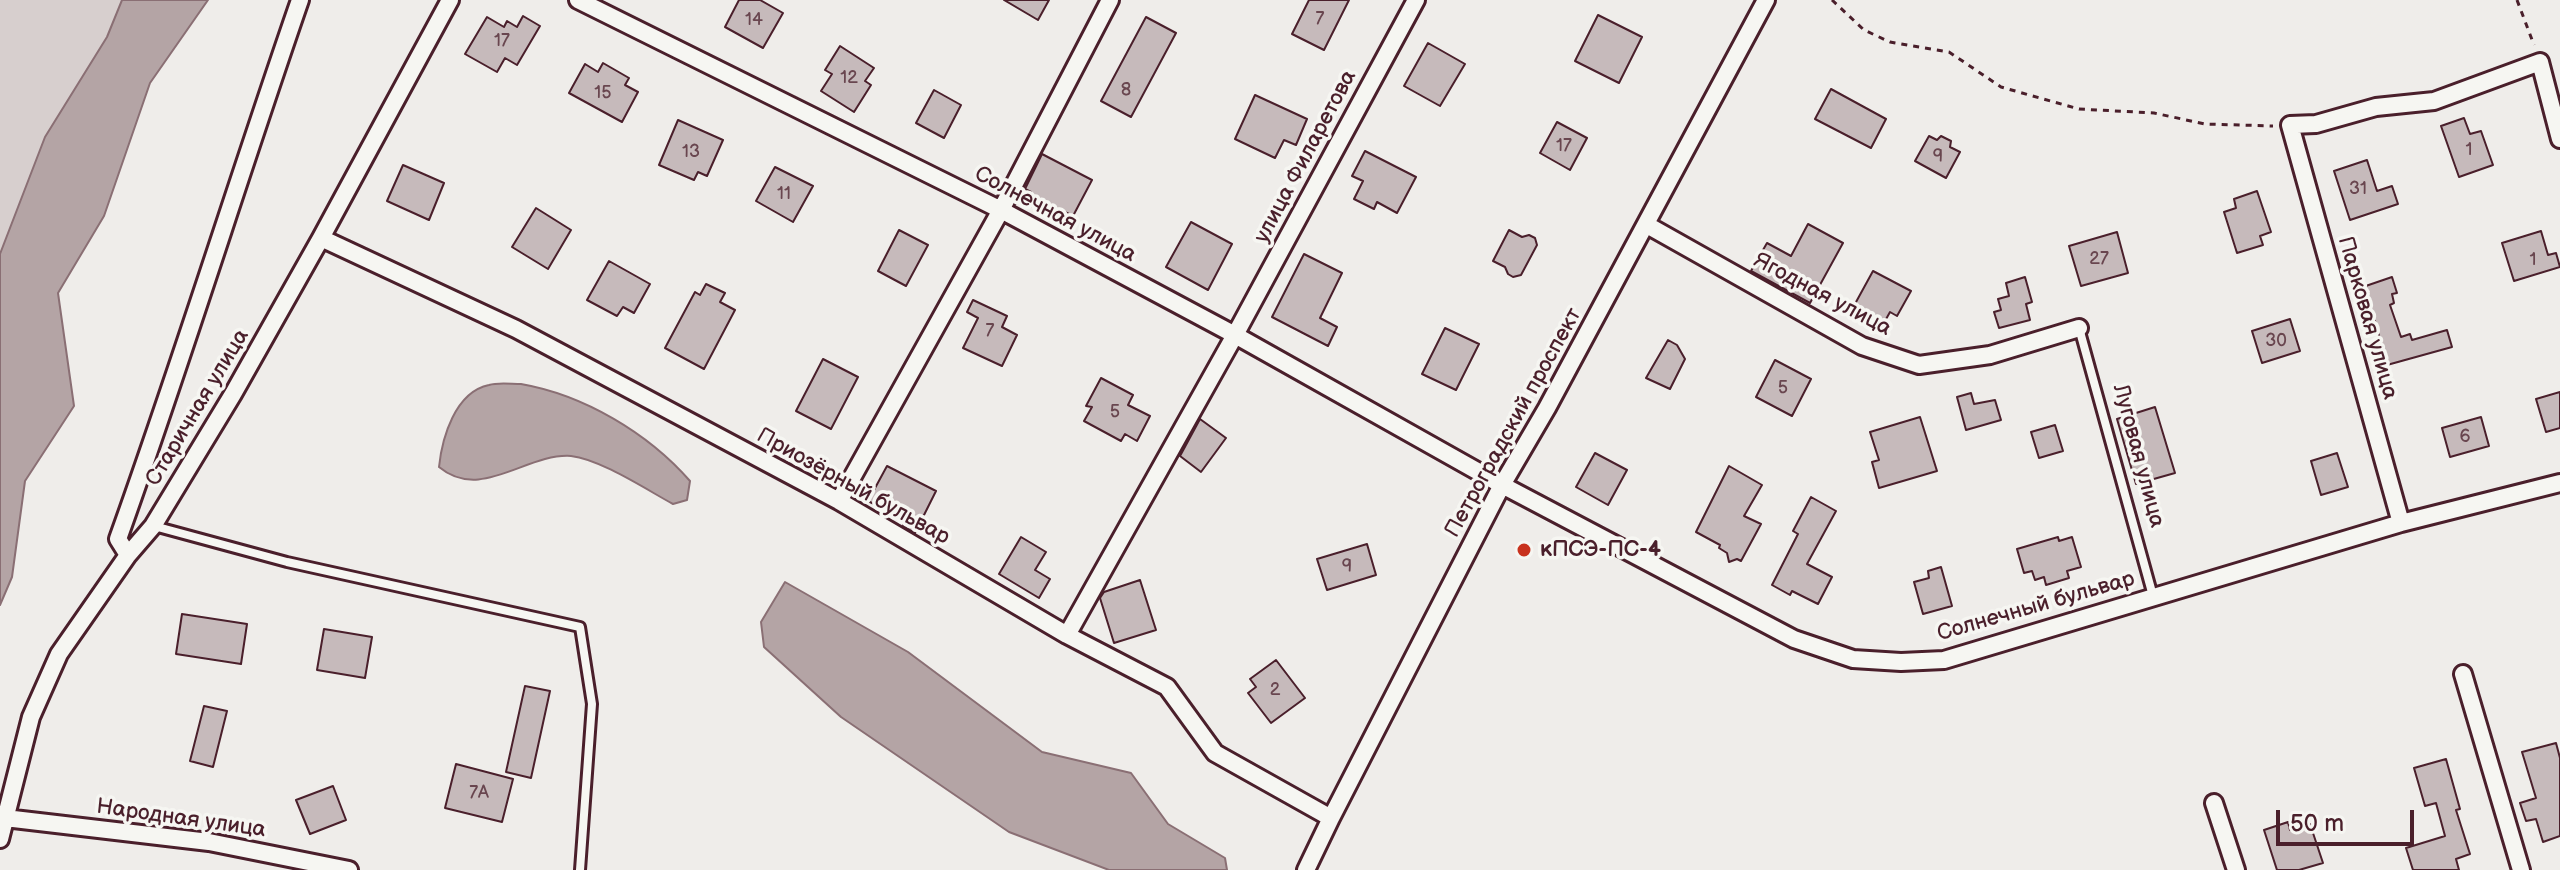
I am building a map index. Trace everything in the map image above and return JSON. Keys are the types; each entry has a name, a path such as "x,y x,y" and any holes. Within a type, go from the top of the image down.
{"street":[{"path":"128,555 118,539 174,383 238,180 300,0"},
{"name":"Старичная улица","path":"0,839 31,717 59,654 128,555 153,526 233,394 450,0"},
{"name":"Солнечная улица","path":"578,0 1001,210 1235,335 1502,485"},
{"path":"839,501 1001,210 1110,0"},
{"name":"улица Филаретова","path":"1067,635 1235,335 1416,0"},
{"name":"Петроградский проспект","path":"1306,870 1502,485 1647,225 1766,0"},
{"path":"2290,125 2316,124 2376,107 2434,101 2540,62 2560,139"},
{"name":"Парковая улица","path":"2290,125 2401,523"},
{"name":"Ягодная улица","path":"1647,225 1862,346 1919,365 1990,355 2079,328"},
{"name":"Приозёрный бульвар","path":"321,238 516,329 839,501 1067,635 1167,687 1215,753 1331,818"},
{"name":"Солнечный бульвар","path":"1502,485 1794,639 1853,659 1901,662 1944,660 2401,523 2560,483"},
{"path":"2463,674 2521,870"},
{"path":"2214,803 2236,870"},
{"name":"Народная улица","path":"5,818 209,842 349,870"}],"lane":[{"name":"Луговая улица","path":"2079,328 2153,596"},
{"path":"153,526 287,562 580,627 592,704 580,870"}],"path":[{"path":"1832,0 1864,30 1890,42 1949,52 2001,87 2079,109 2154,113 2205,124 2255,127 2290,125"},
{"path":"2517,0 2540,62"}],"shaded area":[{"path":"0,0 133,0 0,281"},
{"path":"122,0 208,0 150,83 104,216 58,293 74,406 25,481 12,577 0,605 0,254 45,137 107,37"},
{"path":"493,384 521,384 568,397 635,432 690,481 687,500 673,504 609,469 571,456 537,461 504,474 471,480 439,467 447,430 467,397 477,389"},
{"path":"785,582 908,652 1042,752 1131,773 1168,824 1225,858 1227,870 1109,870 1009,832 841,717 764,647 761,622"}],"building":[{"path":"739,0 760,0 783,13 763,48 725,27"},
{"path":"1004,0 1049,0 1038,20"},
{"path":"1309,0 1349,0 1324,50 1292,34"},
{"path":"1598,15 1642,37 1619,83 1575,61"},
{"path":"523,16 540,26 517,65 505,58 497,72 465,54 487,17 504,27 507,21 517,27"},
{"path":"1146,17 1176,33 1131,117 1101,101"},
{"path":"1428,43 1465,64 1440,106 1404,86"},
{"path":"840,46 874,68 865,81 871,85 854,112 821,91 832,74 825,70"},
{"path":"603,63 629,78 625,85 638,92 622,122 569,93 585,64 598,72"},
{"path":"1831,89 1886,119 1871,148 1815,119"},
{"path":"934,90 961,105 944,138 916,123"},
{"path":"1255,95 1307,119 1296,145 1284,140 1275,158 1235,139"},
{"path":"2464,118 2470,134 2481,131 2493,165 2459,177 2441,126"},
{"path":"678,120 723,140 707,176 698,172 694,180 659,165"},
{"path":"1557,122 1587,138 1570,170 1540,153"},
{"path":"1929,136 1937,140 1941,136 1951,141 1950,147 1960,152 1946,178 1915,161"},
{"path":"1365,151 1416,177 1397,213 1377,202 1374,209 1354,199 1363,181 1352,176"},
{"path":"1042,154 1092,180 1073,216 1063,211 1058,220 1026,203 1031,192 1025,189"},
{"path":"2367,160 2377,191 2392,186 2398,204 2350,220 2334,171"},
{"path":"403,165 444,183 429,220 387,201"},
{"path":"775,167 813,186 793,222 756,201"},
{"path":"2257,191 2271,232 2260,236 2263,245 2237,253 2224,212 2236,208 2234,199"},
{"path":"536,208 571,230 548,269 512,247"},
{"path":"1191,222 1232,244 1208,290 1166,267"},
{"path":"1808,224 1843,243 1810,303 1751,271 1767,243 1791,256"},
{"path":"899,230 928,245 906,286 878,271"},
{"path":"1509,230 1522,237 1529,235 1535,238 1537,245 1521,275 1513,277 1505,267 1493,261"},
{"path":"2541,231 2548,255 2556,253 2560,267 2514,281 2502,243"},
{"path":"2117,232 2128,273 2081,286 2069,246"},
{"path":"1304,254 1342,273 1320,318 1337,327 1328,346 1272,317"},
{"path":"609,261 650,284 634,313 623,307 617,316 587,300"},
{"path":"1873,271 1911,291 1897,316 1890,312 1885,321 1878,317 1873,326 1850,313"},
{"path":"2025,277 2032,302 2026,304 2030,320 1999,328 1994,312 2001,310 1998,299 2009,296 2006,283"},
{"path":"2392,277 2397,293 2392,294 2394,303 2390,305 2401,337 2410,334 2412,340 2447,330 2452,347 2387,365 2375,321 2371,317 2364,319 2354,290"},
{"path":"706,284 725,293 720,302 735,310 704,369 665,348 695,292 700,295"},
{"path":"973,300 1007,316 1002,327 1017,335 1002,366 963,348 978,318 967,312"},
{"path":"2290,319 2300,351 2262,363 2252,331"},
{"path":"1445,328 1479,344 1456,390 1422,374"},
{"path":"1668,340 1677,345 1685,359 1670,389 1646,378"},
{"path":"823,359 858,377 831,429 796,411"},
{"path":"1775,360 1811,379 1792,416 1756,397"},
{"path":"1101,378 1133,395 1128,405 1150,416 1137,441 1125,434 1121,441 1084,421 1092,407 1086,406"},
{"path":"2560,392 2560,428 2546,432 2536,399"},
{"path":"1971,393 1974,404 1995,400 2001,420 1966,430 1957,397"},
{"path":"2155,407 2175,473 2136,484 2117,419"},
{"path":"1920,417 1937,471 1879,488 1872,462 1879,460 1870,432"},
{"path":"2481,417 2489,446 2450,457 2442,428"},
{"path":"1200,419 1226,438 1201,472 1180,456"},
{"path":"2055,425 2063,451 2039,458 2031,432"},
{"path":"1595,453 1627,470 1608,505 1576,487"},
{"path":"2337,453 2348,487 2321,495 2311,461"},
{"path":"887,466 936,491 915,533 903,526 905,520 868,501"},
{"path":"1729,466 1762,485 1744,516 1761,524 1741,561 1729,562 1727,553 1719,548 1720,545 1696,532"},
{"path":"1811,497 1836,511 1807,564 1832,577 1818,604 1772,585 1798,534 1793,531"},
{"path":"1021,537 1046,552 1035,570 1050,579 1039,598 999,574"},
{"path":"2058,537 2059,541 2072,537 2081,567 2067,571 2069,578 2046,585 2044,577 2035,580 2032,571 2024,573 2017,549"},
{"path":"1367,544 1376,575 1327,590 1317,559"},
{"path":"1941,567 1952,606 1923,614 1914,582 1929,578 1928,571"},
{"path":"1140,580 1156,630 1114,643 1100,598 1104,592"},
{"path":"182,614 247,624 241,664 176,654"},
{"path":"324,629 372,637 365,678 317,670"},
{"path":"1276,660 1305,698 1271,723 1248,693 1256,687 1250,679"},
{"path":"525,686 550,691 531,778 506,772"},
{"path":"204,706 227,711 213,767 190,761"},
{"path":"2556,743 2560,758 2560,836 2543,842 2536,819 2526,821 2520,803 2536,798 2522,752"},
{"path":"2446,759 2460,809 2456,810 2470,854 2456,859 2459,870 2413,870 2406,848 2445,836 2436,803 2425,806 2414,768"},
{"path":"456,764 513,779 502,822 445,808"},
{"path":"333,786 346,820 310,834 296,800"},
{"path":"2288,822 2290,830 2310,824 2323,863 2299,870 2277,870 2264,830"}],"place":[{"name":"кПСЭ-ПС-4","path":"1524,550"}]}
